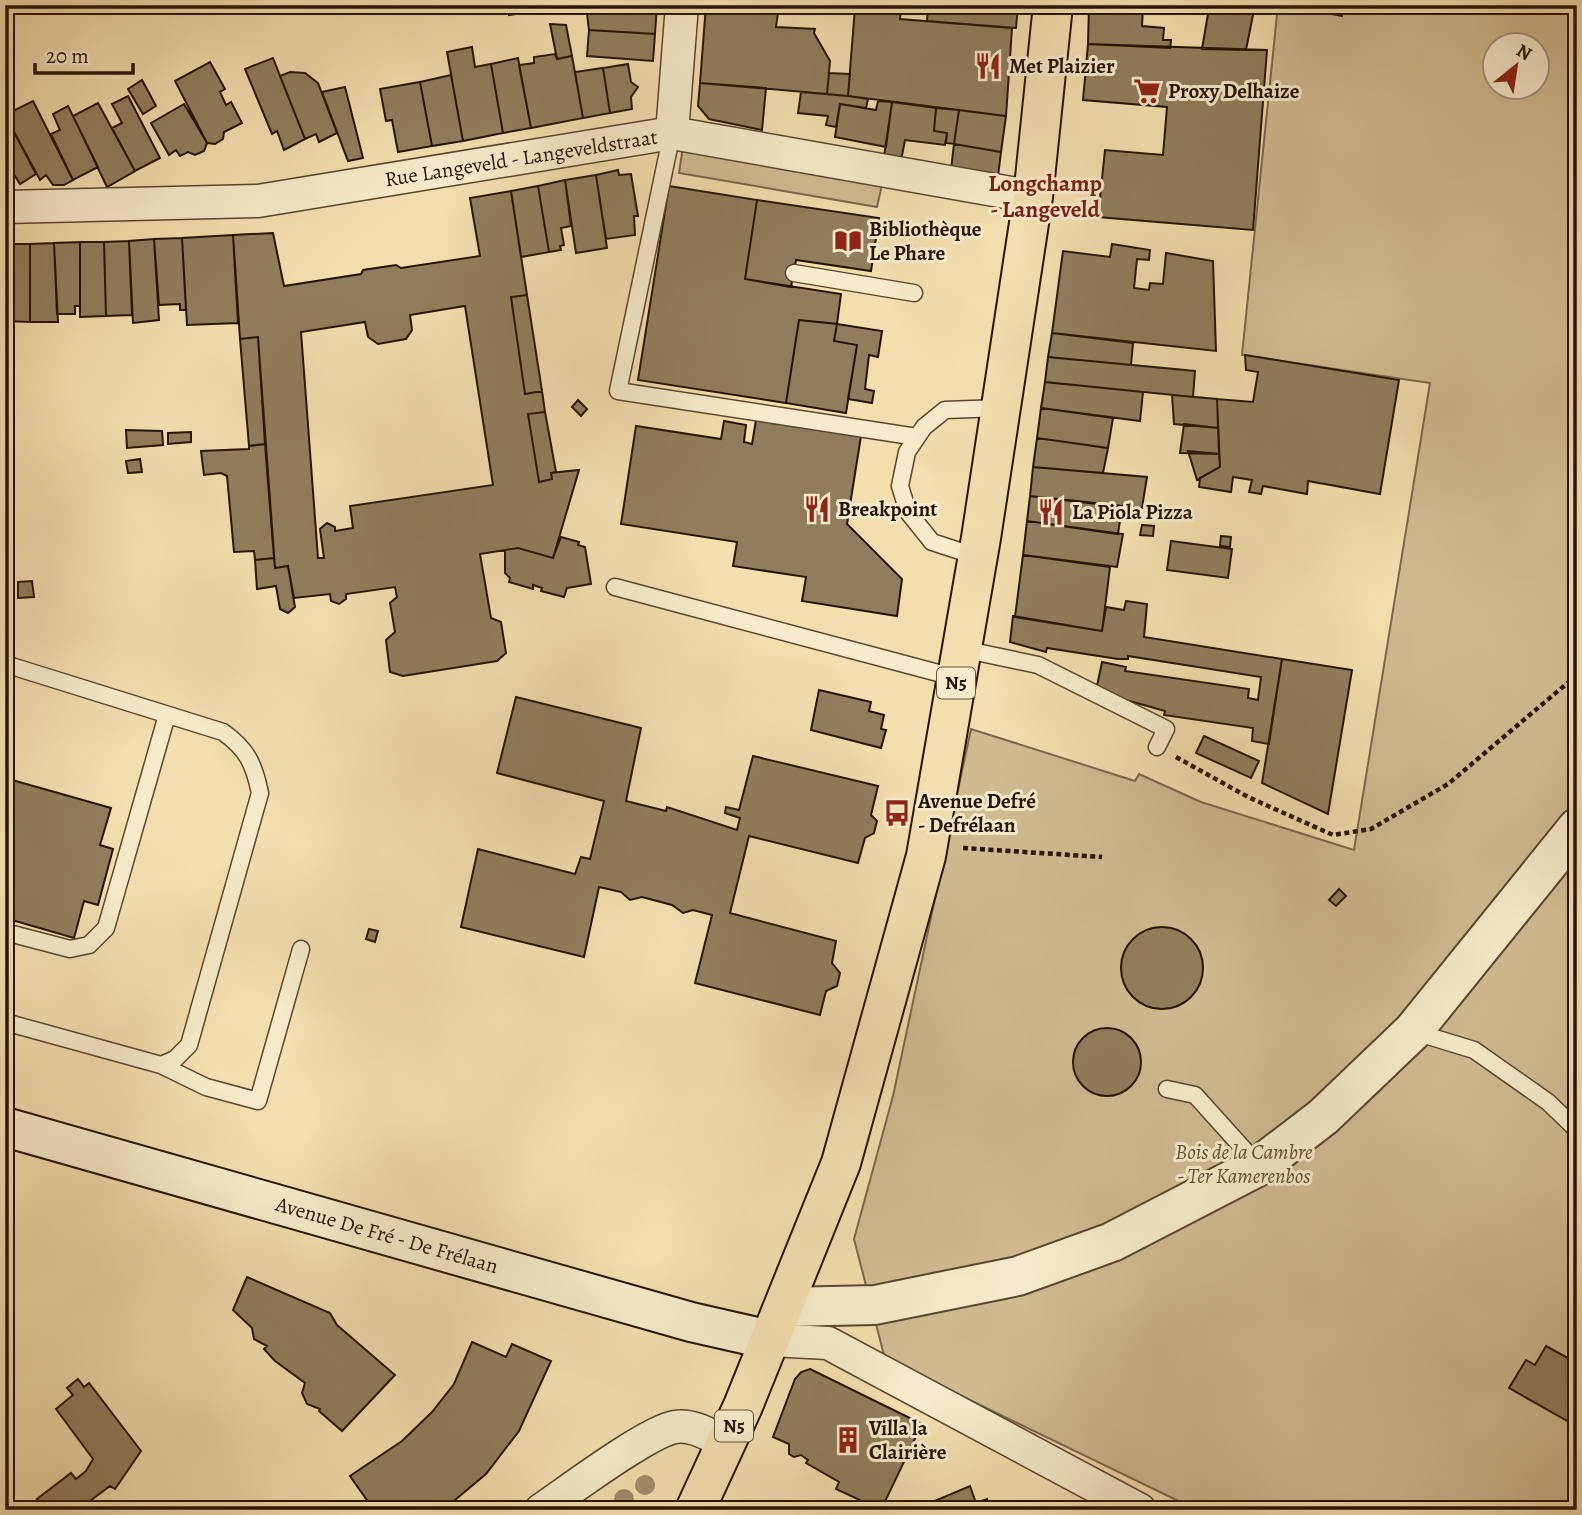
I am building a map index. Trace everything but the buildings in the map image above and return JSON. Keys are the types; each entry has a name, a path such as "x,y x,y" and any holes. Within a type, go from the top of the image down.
{"main road":[{"name":"N5","path":"695,1510 727,1443 841,1163 928,842 978,557 1033,197 1053,5"}],"street":[{"path":"672,134 682,5"},
{"name":"Rue Langeveld - Langeveldstraat","path":"5,206 258,201 672,134 1033,197"},
{"name":"Avenue De Fré - De Frélaan","path":"5,1127 681,1319 777,1324 1018,1276 1112,1242 1259,1166 1323,1117 1413,1031 1577,828"},
{"path":"777,1324 828,1343 1140,1510"},
{"path":"541,1510 644,1442 674,1427 691,1427 727,1443"}],"lane":[{"path":"672,134 618,391 917,437"},
{"path":"794,273 914,293"},
{"path":"978,557 932,542 908,512 900,486 907,452 924,427 945,410 1001,408"},
{"path":"615,587 959,664 1038,665 1167,729 1157,747"},
{"path":"5,664 223,732 243,746 255,765 260,793 190,1045 175,1059 161,1065"},
{"path":"5,932 70,949 89,945 106,928 167,715"},
{"path":"5,1022 161,1065 206,1087 258,1101 301,949"},
{"path":"1413,1031 1475,1050 1548,1102 1577,1130"},
{"path":"1167,1089 1195,1095 1259,1166"}],"path":[{"path":"1157,747 1248,797 1333,835 1371,829 1448,784 1577,675"},
{"path":"928,842 1026,854 1102,856"}],"green space":[{"name":"Bois de la Cambre - Ter Kamerenbos","path":"1278,5 1577,5 1577,1510 1197,1510 885,1359 854,1239 893,1096 971,729 1135,781 1139,774 1201,802 1354,850 1430,383 1242,355"},
{"path":"683,146 883,180 877,207 679,173"}],"place":[{"name":"Met Plaizier","path":"988,66"},
{"name":"Proxy Delhaize","path":"1147,91"},
{"name":"Bibliothèque Le Phare","path":"848,241"},
{"name":"Breakpoint","path":"817,509"},
{"name":"La Piola Pizza","path":"1051,512"},
{"name":"Avenue Defré - Defrélaan","path":"897,813"},
{"name":"Villa la Clairière","path":"848,1440"}],"district":[{"name":"Longchamp - Langeveld","path":"1045,196"}]}
